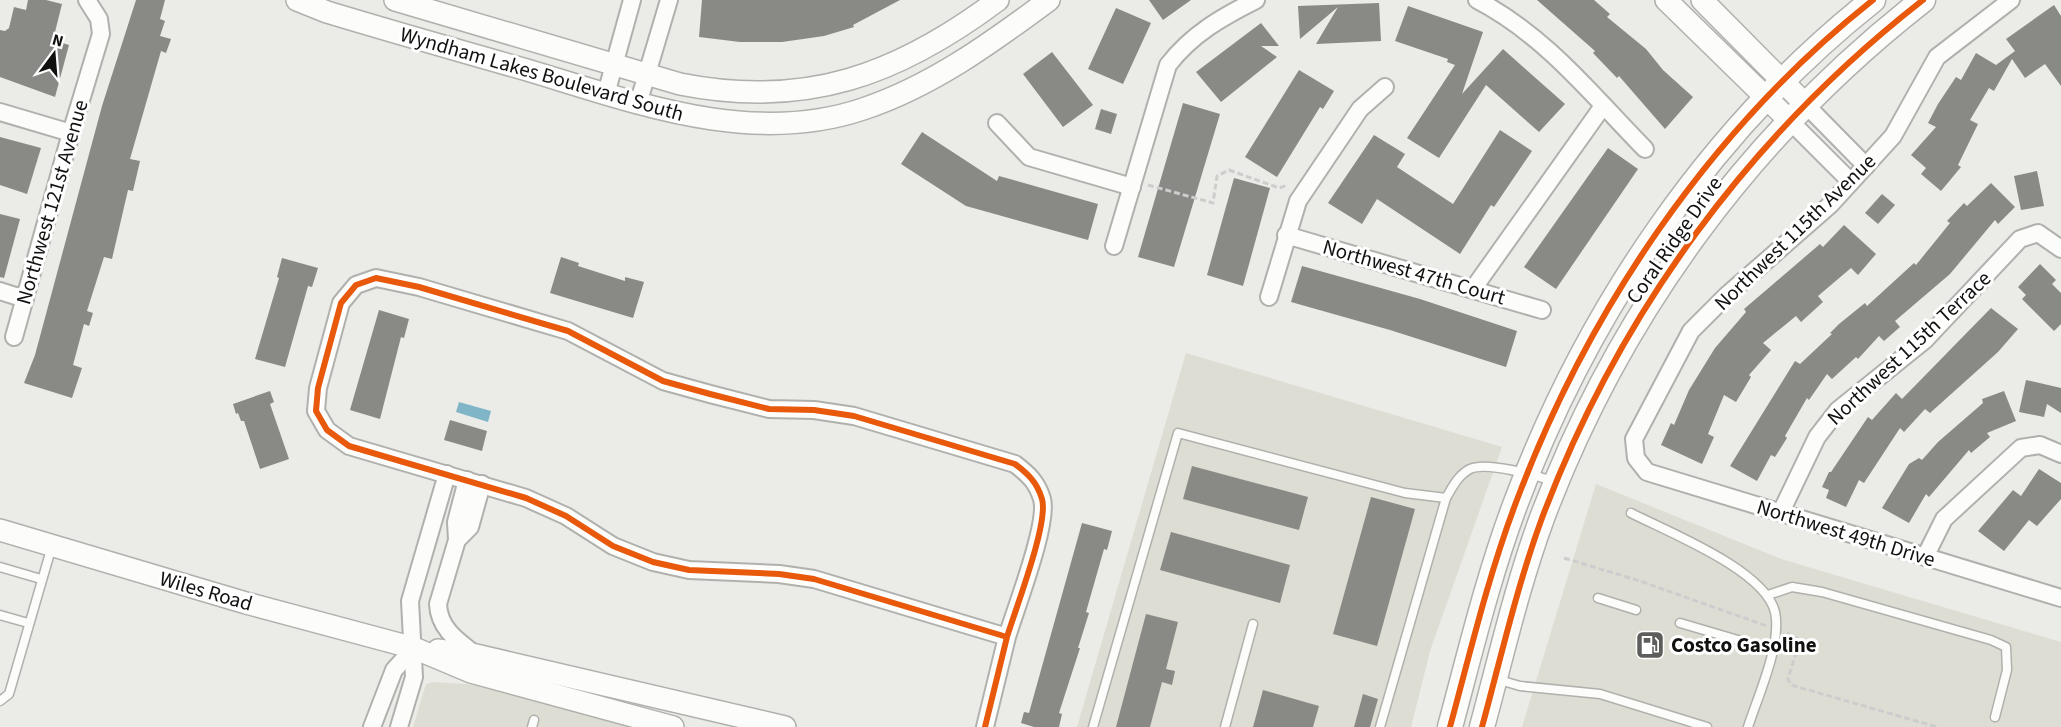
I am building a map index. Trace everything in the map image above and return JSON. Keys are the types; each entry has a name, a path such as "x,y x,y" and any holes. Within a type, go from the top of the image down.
{"main road":[{"name":"Coral Ridge Drive","path":"1450,727 1502,543 1527,472 1581,359 1635,267 1692,186 1775,90 1873,0"},
{"name":"Coral Ridge Drive","path":"1482,727 1522,580 1557,482 1606,376 1663,279 1724,194 1797,112 1856,55 1923,0"}],"street":[{"name":"Northwest 121st Avenue","path":"14,337 70,133 101,34 99,19 87,0"},
{"name":"Wyndham Lakes Boulevard South","path":"297,0 327,12 638,104 691,117 797,123 862,110 922,84 959,63 1049,0"},
{"name":"Wyndham Lakes Boulevard South","path":"394,0 647,75 709,90 765,93 820,87 854,79 923,50 951,35 998,0"},
{"path":"606,94 632,0"},
{"path":"638,104 669,0"},
{"path":"1114,246 1138,185 1168,65 1193,38 1219,19 1256,0"},
{"path":"1477,0 1510,17 1558,58 1645,149"},
{"path":"1666,0 1775,90 1797,112 1866,166"},
{"path":"1702,0 1775,90"},
{"name":"Northwest 115th Avenue","path":"1636,458 1634,439 1691,331 1727,295 1830,205 1893,136 1937,57 2011,0"},
{"path":"1269,297 1298,201 1360,109 1385,87"},
{"path":"1473,289 1603,106"},
{"path":"0,112 70,133"},
{"path":"1797,112 1851,182"},
{"path":"997,123 1029,157 1138,185"},
{"name":"Northwest 115th Terrace","path":"1781,512 1817,438 1838,410 1925,340 2020,238 2038,233 2061,249"},
{"name":"Northwest 47th Court","path":"1286,235 1542,310"},
{"path":"985,727 1007,637 1041,523 1043,501 1034,480 1015,464 854,416 814,410 769,409 663,381 568,331 419,287 376,278 356,285 341,303 318,388 316,411 327,430 349,446 526,498 566,516 613,546 653,562 690,570 779,574 814,579 1007,637"},
{"path":"0,291 25,299"},
{"path":"1925,557 1944,519 2021,448 2040,445 2061,454"},
{"name":"Northwest 49th Drive","path":"1636,458 1647,472 2061,598"},
{"path":"399,727 414,677 410,602 447,474"},
{"path":"475,482 458,513 457,540 439,595 438,614 446,629 476,655"},
{"path":"457,540 470,527 475,482"},
{"path":"437,507 458,513"},
{"name":"Wiles Road","path":"0,530 246,603 414,648 471,672 673,727"},
{"path":"372,727 394,670 414,648"},
{"name":"Wiles Road","path":"414,648 476,655 785,727"}],"lane":[{"path":"1093,727 1178,433 1405,493 1446,498"},
{"path":"1380,727 1446,498 1457,479 1470,469 1488,466 1527,472 1557,482"},
{"path":"1631,513 1743,571 1768,595 1775,613 1772,650 1748,727"},
{"path":"0,701 9,694 28,622 52,546"},
{"path":"0,567 41,579"},
{"path":"1768,595 1792,587 1822,592 2006,647 2007,670 1995,717"},
{"path":"1598,598 1636,610"},
{"path":"0,615 28,622"},
{"path":"1680,623 1772,650"},
{"path":"1225,727 1253,624"},
{"path":"1496,679 1520,686 1600,694 1691,720 1707,727"}],"path":[{"path":"1138,185 1213,203 1217,176 1229,170 1280,188 1288,185"}],"shaded area":[{"path":"1186,353 1502,447 1430,651 1411,727 1077,727"},
{"path":"1596,484 1781,559 2061,642 2061,727 1522,727"},
{"path":"433,682 494,686 631,727 413,727 426,684"}],"water":[{"path":"459,402 491,411 488,422 456,412"}],"building":[{"path":"28,0 46,0 62,4 53,40 69,45 55,97 0,77 0,30 5,31 9,28 14,7 26,10"},
{"path":"136,0 165,0 160,19 165,21 160,36 171,39 166,53 161,51 130,159 140,161 133,191 128,190 112,259 104,257 87,311 93,313 89,326 84,324 73,365 82,368 72,398 24,383 35,355 102,106"},
{"path":"702,0 900,0 853,25 854,27 824,36 782,42 740,42 699,37"},
{"path":"1149,0 1191,0 1163,20"},
{"path":"1537,0 1594,0 1610,14 1607,17 1646,49 1663,70 1693,97 1665,129 1619,76 1617,78 1593,53 1595,51"},
{"path":"1379,3 1381,41 1316,44 1338,7 1300,39 1298,6"},
{"path":"2054,5 2061,16 2061,86 2045,64 2025,78 2012,59 1994,91 1989,88 1970,120 1978,124 1958,165 1961,167 1941,191 1921,174 1926,168 1911,155 1936,127 1928,123 1938,104 1956,77 1961,80 1976,53 1996,65 2015,51 2006,39"},
{"path":"1408,6 1483,32 1462,94 1503,49 1565,104 1539,132 1486,85 1439,158 1407,138 1455,65 1447,62 1448,59 1395,41"},
{"path":"1116,8 1151,23 1123,84 1088,69"},
{"path":"1261,23 1279,46 1261,46 1277,57 1221,102 1196,72"},
{"path":"1052,52 1093,105 1063,127 1023,74"},
{"path":"1299,70 1334,91 1323,109 1320,107 1277,177 1245,157"},
{"path":"1183,103 1220,114 1174,267 1138,257"},
{"path":"1101,109 1117,114 1111,134 1095,129"},
{"path":"1500,130 1532,151 1494,207 1491,205 1460,254 1377,199 1362,224 1328,203 1374,135 1405,154 1397,167 1453,204"},
{"path":"922,132 997,181 999,176 1098,204 1088,240 966,206 901,164"},
{"path":"0,137 41,148 27,194 0,185"},
{"path":"1608,148 1638,169 1556,289 1524,267"},
{"path":"2037,171 2044,206 2021,210 2014,176"},
{"path":"1234,178 1270,188 1243,286 1207,275"},
{"path":"1991,183 2015,207 1998,224 1995,220 1950,274 1895,321 1900,327 1884,341 1879,336 1858,359 1856,357 1832,379 1827,374 1809,400 1807,398 1785,436 1787,438 1775,457 1771,455 1757,481 1730,466 1795,361 1800,364 1832,334 1830,333 1839,324 1865,303 1867,306 1914,263 1916,265 1950,223 1947,221 1964,203 1967,206"},
{"path":"1882,194 1895,205 1878,224 1865,213"},
{"path":"0,214 20,219 4,278 0,277"},
{"path":"1844,225 1876,254 1858,275 1851,268 1818,296 1823,302 1801,322 1796,316 1763,343 1771,350 1749,375 1751,377 1736,402 1724,395 1708,434 1714,437 1702,464 1661,445 1671,423 1674,425 1689,390 1715,348 1746,312 1744,309 1820,244 1823,247"},
{"path":"561,257 579,263 578,266 625,281 625,277 644,282 633,318 550,293"},
{"path":"282,258 318,268 312,287 308,286 285,367 255,359 279,278 277,277"},
{"path":"2040,264 2056,280 2052,284 2061,293 2061,324 2054,331 2022,299 2026,295 2018,287"},
{"path":"1302,266 1420,299 1517,331 1506,367 1390,330 1291,302"},
{"path":"1991,308 2018,329 1998,352 1930,413 1925,409 1904,432 1900,428 1864,483 1859,480 1846,507 1826,498 1829,490 1822,487 1829,472 1868,417 1872,420 1896,393 1902,399"},
{"path":"379,310 409,319 404,338 401,337 380,419 350,410"},
{"path":"2026,380 2061,388 2061,413 2047,404 2044,417 2019,412"},
{"path":"270,391 274,402 270,404 289,459 260,469 244,421 241,421 238,413 236,414 233,404"},
{"path":"2004,391 2016,421 1987,433 1990,437 1971,453 1969,450 1929,497 1926,494 1909,523 1882,508 1909,464 1919,458 1922,460 1938,442 1983,403 1982,399"},
{"path":"450,420 487,431 482,451 444,440"},
{"path":"1192,466 1308,497 1299,530 1183,499"},
{"path":"2039,469 2061,483 2061,499 2037,526 2029,520 2004,551 1978,531 2013,490 2021,496"},
{"path":"1371,497 1415,509 1377,646 1333,634"},
{"path":"1082,523 1112,531 1107,550 1104,549 1086,612 1089,613 1078,648 1080,648 1059,713 1062,714 1059,727 1034,727 1021,723 1024,712 1029,713"},
{"path":"1171,532 1290,565 1280,603 1160,570"},
{"path":"1146,614 1178,622 1166,669 1175,671 1172,685 1162,682 1150,727 1116,727"},
{"path":"1263,690 1319,706 1313,727 1253,727"},
{"path":"1363,694 1378,699 1370,727 1354,727"}],"cycle path":[{"path":"1450,727 1488,587 1515,505 1544,433 1578,362 1617,294 1660,228 1707,165 1758,106 1814,51 1873,0"},
{"path":"1482,727 1517,596 1542,518 1573,442 1610,370 1651,300 1696,233 1747,169 1801,109 1860,53 1923,0"},
{"path":"985,727 1007,637 814,579 779,574 689,570 653,562 613,546 566,516 526,498 349,446 327,430 316,411 318,388 341,303 356,285 376,278 419,287 568,331 663,381 769,409 814,410 854,416 1015,464 1038,488 1043,511 1036,546 1007,637"}],"place":[{"name":"Costco Gasoline","path":"1650,645"}]}
